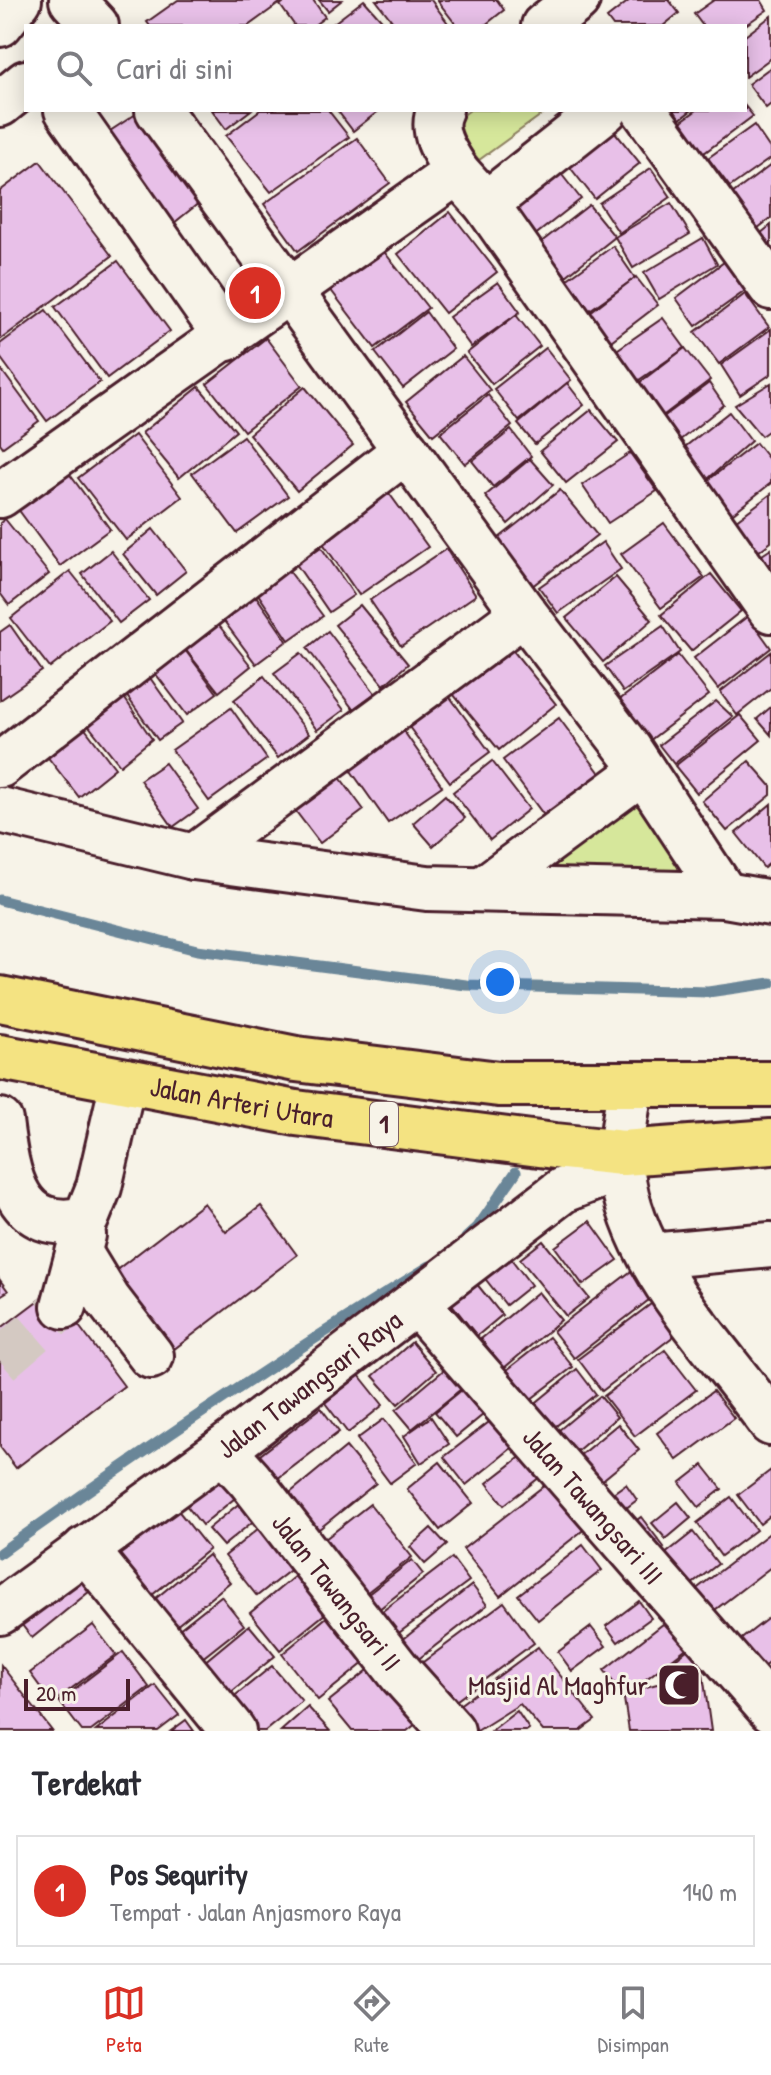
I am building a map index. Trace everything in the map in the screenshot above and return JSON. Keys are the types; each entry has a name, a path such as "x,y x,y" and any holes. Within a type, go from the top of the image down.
{"highway":[{"name":"Jalan Arteri Utara","path":"0,999 296,1059 499,1084 771,1084"},
{"name":"Jalan Arteri Utara","path":"0,1057 296,1113 622,1160 771,1142"}],"street":[{"path":"0,24 19,0"},
{"path":"0,104 24,85"},
{"path":"68,112 227,338"},
{"path":"159,112 524,613 643,771 725,895"},
{"path":"439,112 440,144 457,172 486,204 771,610"},
{"path":"486,204 602,112"},
{"path":"645,112 771,287"},
{"path":"0,495 227,338 457,172"},
{"path":"7,746 406,450"},
{"path":"194,857 524,613"},
{"path":"483,889 643,771"},
{"path":"0,810 194,857 427,888 725,895 771,903"},
{"path":"64,1306 99,1187 123,1082"},
{"path":"630,1086 622,1160 628,1206 651,1256 672,1290 771,1423"},
{"path":"0,1121 6,1168 16,1193 35,1215 62,1224 83,1236 108,1300 151,1356"},
{"name":"Jalan Tawangsari Raya","path":"0,1612 223,1450 563,1190 622,1160"},
{"path":"651,1256 771,1245"},
{"name":"Jalan Tawangsari III","path":"416,1302 771,1710"},
{"name":"Jalan Tawangsari II","path":"223,1450 250,1480 401,1674 452,1731"},
{"path":"85,1549 233,1731"}],"green space":[{"path":"467,112 545,112 479,160 452,124"},
{"path":"634,796 681,856 677,873 546,867"}],"building":[{"path":"178,0 284,0 251,24 147,22"},
{"path":"288,0 313,0 325,17 316,24 294,24 280,5"},
{"path":"319,0 342,0 328,11"},
{"path":"364,0 385,24 333,24"},
{"path":"376,0 431,0 449,24 394,24"},
{"path":"437,0 497,0 504,10 486,24 455,24"},
{"path":"630,0 669,0 679,13 665,24 612,24 607,18"},
{"path":"714,0 761,0 767,10 747,24 702,24 694,14"},
{"path":"771,16 771,58 747,76 747,34"},
{"path":"771,67 771,104 766,108 748,84"},
{"path":"747,108 753,116 700,156 676,125 694,112 747,112"},
{"path":"143,112 205,198 174,223 110,131"},
{"path":"213,112 248,112 226,129"},
{"path":"257,112 330,112 349,137 271,192 226,136"},
{"path":"339,112 377,112 353,131"},
{"path":"675,112 689,112 680,119"},
{"path":"606,121 640,163 595,199 562,157"},
{"path":"754,125 771,150 771,158 730,187 708,158"},
{"path":"357,138 390,183 298,251 264,204"},
{"path":"40,161 112,256 0,340 0,191"},
{"path":"551,161 581,199 534,236 505,197"},
{"path":"771,165 771,218 758,228 732,194"},
{"path":"651,168 671,197 619,233 599,203"},
{"path":"671,203 690,234 633,268 615,237"},
{"path":"589,205 615,237 566,276 540,243"},
{"path":"450,212 497,272 445,313 398,254"},
{"path":"771,225 771,249 760,234"},
{"path":"703,238 717,264 659,299 644,273"},
{"path":"613,246 635,278 584,314 562,283"},
{"path":"382,249 428,308 375,348 330,289"},
{"path":"118,261 170,331 107,378 55,307"},
{"path":"724,262 745,291 696,326 676,298"},
{"path":"636,277 658,305 603,347 581,319"},
{"path":"498,282 520,312 471,347 449,317"},
{"path":"745,294 769,327 719,364 695,332"},
{"path":"46,310 100,382 47,421 0,357 0,344"},
{"path":"426,312 453,349 403,388 375,352"},
{"path":"516,315 540,346 492,384 467,353"},
{"path":"663,318 685,348 629,387 608,356"},
{"path":"771,329 771,374 740,395 721,365"},
{"path":"266,338 302,386 244,431 207,384"},
{"path":"546,348 571,380 519,421 494,389"},
{"path":"685,348 710,380 656,421 631,389"},
{"path":"463,356 490,390 433,435 406,402"},
{"path":"0,368 39,421 3,447 0,443"},
{"path":"567,383 584,405 535,444 518,424"},
{"path":"709,383 724,405 674,445 654,424"},
{"path":"771,383 771,429 761,436 735,405"},
{"path":"199,387 236,431 179,478 142,433"},
{"path":"305,387 353,445 297,491 249,434"},
{"path":"488,395 512,426 465,464 440,433"},
{"path":"591,410 618,442 566,483 540,451"},
{"path":"729,412 751,441 701,485 676,454"},
{"path":"511,430 531,456 493,487 472,461"},
{"path":"135,435 182,497 126,540 78,478"},
{"path":"243,436 288,496 237,533 192,473"},
{"path":"756,443 771,462 771,483 728,517 702,485"},
{"path":"630,453 657,491 608,523 582,485"},
{"path":"530,459 553,485 508,524 485,496"},
{"path":"68,472 110,529 60,566 18,509"},
{"path":"386,489 428,547 359,595 318,536"},
{"path":"560,490 597,535 531,587 494,542"},
{"path":"771,494 771,542 750,558 727,527"},
{"path":"5,519 49,574 9,605 0,593 0,523"},
{"path":"664,523 704,577 661,608 621,554"},
{"path":"153,529 186,571 156,595 123,554"},
{"path":"603,542 621,569 558,613 539,587"},
{"path":"321,547 354,595 329,612 296,564"},
{"path":"446,549 476,595 401,646 370,600"},
{"path":"771,549 771,570 762,555"},
{"path":"111,551 149,600 119,623 82,574"},
{"path":"287,568 323,616 289,640 256,591"},
{"path":"70,571 110,621 50,668 11,618"},
{"path":"711,574 741,611 691,651 661,615"},
{"path":"616,577 652,620 603,662 566,618"},
{"path":"254,593 287,641 256,664 221,617"},
{"path":"360,605 408,664 384,685 335,625"},
{"path":"748,616 771,648 718,689 694,658"},
{"path":"217,623 251,666 219,692 185,649"},
{"path":"10,625 42,671 0,700 0,632"},
{"path":"663,626 680,652 623,692 605,666"},
{"path":"328,631 375,693 353,709 307,648"},
{"path":"511,648 556,704 499,750 453,694"},
{"path":"185,650 217,693 187,715 155,673"},
{"path":"771,652 771,688 737,715 720,692"},
{"path":"301,653 344,710 317,730 274,673"},
{"path":"678,655 709,695 649,741 618,701"},
{"path":"148,675 182,723 158,740 124,692"},
{"path":"264,676 309,734 278,758 234,700"},
{"path":"117,687 152,739 120,765 81,716"},
{"path":"450,697 490,752 450,782 409,727"},
{"path":"716,701 733,717 674,764 659,745"},
{"path":"771,707 771,735 757,719"},
{"path":"231,708 267,759 209,801 172,750"},
{"path":"740,715 761,740 697,793 675,766"},
{"path":"559,718 602,776 546,818 503,760"},
{"path":"83,726 115,768 79,797 46,755"},
{"path":"403,730 442,786 388,823 349,768"},
{"path":"492,761 529,809 490,840 453,792"},
{"path":"749,761 771,786 771,795 727,831 702,801"},
{"path":"165,763 198,809 173,827 140,780"},
{"path":"336,772 364,810 320,843 291,805"},
{"path":"445,795 465,818 433,846 413,823"},
{"path":"771,804 771,862 764,868 736,833"},
{"path":"204,1203 226,1232 261,1206 297,1255 169,1353 110,1275"},
{"path":"590,1221 618,1260 583,1285 555,1247"},
{"path":"543,1241 589,1298 566,1316 520,1259"},
{"path":"509,1256 531,1285 506,1305 483,1276"},
{"path":"634,1269 654,1296 574,1358 553,1331"},
{"path":"0,1280 8,1291 0,1296"},
{"path":"476,1283 502,1315 477,1336 451,1303"},
{"path":"52,1290 124,1386 16,1468 0,1447 0,1329"},
{"path":"538,1292 561,1320 504,1368 481,1339"},
{"path":"659,1298 683,1329 602,1391 578,1359"},
{"path":"549,1337 573,1367 531,1399 507,1370"},
{"path":"412,1342 436,1371 398,1404 373,1376"},
{"path":"665,1350 696,1390 635,1436 604,1396"},
{"path":"445,1369 461,1389 412,1429 396,1410"},
{"path":"577,1369 596,1394 551,1430 532,1406"},
{"path":"359,1375 383,1405 348,1433 325,1403"},
{"path":"463,1389 484,1414 456,1437 435,1412"},
{"path":"713,1391 734,1418 677,1460 657,1433"},
{"path":"600,1396 617,1417 571,1456 553,1435"},
{"path":"321,1408 339,1432 273,1482 255,1459"},
{"path":"431,1417 449,1444 421,1463 404,1436"},
{"path":"384,1419 417,1463 390,1483 357,1439"},
{"path":"493,1419 514,1446 466,1485 444,1457"},
{"path":"618,1424 639,1450 594,1487 573,1461"},
{"path":"346,1447 376,1483 308,1538 279,1502"},
{"path":"523,1455 540,1477 504,1505 487,1483"},
{"path":"440,1462 473,1503 440,1530 407,1489"},
{"path":"703,1465 722,1489 699,1507 680,1483"},
{"path":"211,1468 235,1498 202,1525 178,1495"},
{"path":"771,1470 771,1515 760,1524 738,1495"},
{"path":"550,1481 587,1527 500,1596 463,1549"},
{"path":"626,1484 637,1500 618,1514 606,1498"},
{"path":"731,1497 756,1530 721,1556 697,1523"},
{"path":"168,1498 209,1549 136,1608 95,1556"},
{"path":"241,1502 256,1519 223,1546 208,1529"},
{"path":"678,1502 691,1518 666,1539 652,1523"},
{"path":"370,1504 412,1557 361,1597 320,1543"},
{"path":"641,1517 664,1547 649,1558 626,1528"},
{"path":"265,1523 298,1564 257,1596 225,1556"},
{"path":"431,1528 447,1545 425,1564 410,1547"},
{"path":"693,1532 718,1564 678,1595 654,1563"},
{"path":"771,1532 771,1567 703,1619 686,1597"},
{"path":"583,1545 602,1570 538,1620 518,1595"},
{"path":"208,1555 230,1582 164,1636 143,1609"},
{"path":"452,1558 469,1581 396,1635 380,1613"},
{"path":"412,1560 423,1574 378,1610 367,1595"},
{"path":"68,1562 90,1591 32,1638 9,1608"},
{"path":"295,1576 326,1613 280,1650 250,1613"},
{"path":"472,1585 487,1605 416,1661 401,1641"},
{"path":"221,1596 244,1625 196,1663 173,1634"},
{"path":"639,1601 651,1618 618,1642 606,1626"},
{"path":"504,1602 534,1643 449,1706 419,1665"},
{"path":"328,1616 365,1662 318,1700 282,1654"},
{"path":"771,1616 771,1661 748,1679 726,1651"},
{"path":"672,1617 693,1643 624,1696 604,1670"},
{"path":"93,1625 116,1655 52,1703 30,1673"},
{"path":"249,1625 275,1656 218,1703 192,1672"},
{"path":"591,1627 606,1646 572,1671 558,1652"},
{"name":"Masjid Al Maghfur","path":"697,1642 712,1662 690,1678 703,1674 711,1731 629,1731 624,1699 635,1690 672,1680 664,1668"},
{"path":"538,1647 595,1720 580,1731 543,1731 520,1704 477,1731 458,1706"},
{"path":"123,1652 149,1687 91,1731 82,1731 59,1701"},
{"path":"377,1663 422,1719 407,1731 352,1731 328,1702"},
{"path":"1,1665 52,1731 0,1731"},
{"path":"272,1666 302,1701 265,1731 249,1731 226,1703"},
{"path":"155,1685 179,1715 158,1731 96,1731"},
{"path":"308,1707 330,1731 281,1731"},
{"path":"517,1711 529,1729 491,1731"},
{"path":"186,1720 194,1731 171,1731"}],"waterway":[{"path":"0,900 197,950 466,985 708,992 771,983"},
{"path":"466,1238 478,1227 516,1172"},
{"path":"0,1553 213,1405 430,1266"}],"tunnel":[{"path":"0,1361 64,1306"}],"place":[{"name":"Pos Sequrity","path":"255,293"},
{"name":"Masjid Al Maghfur","path":"679,1685"}]}
